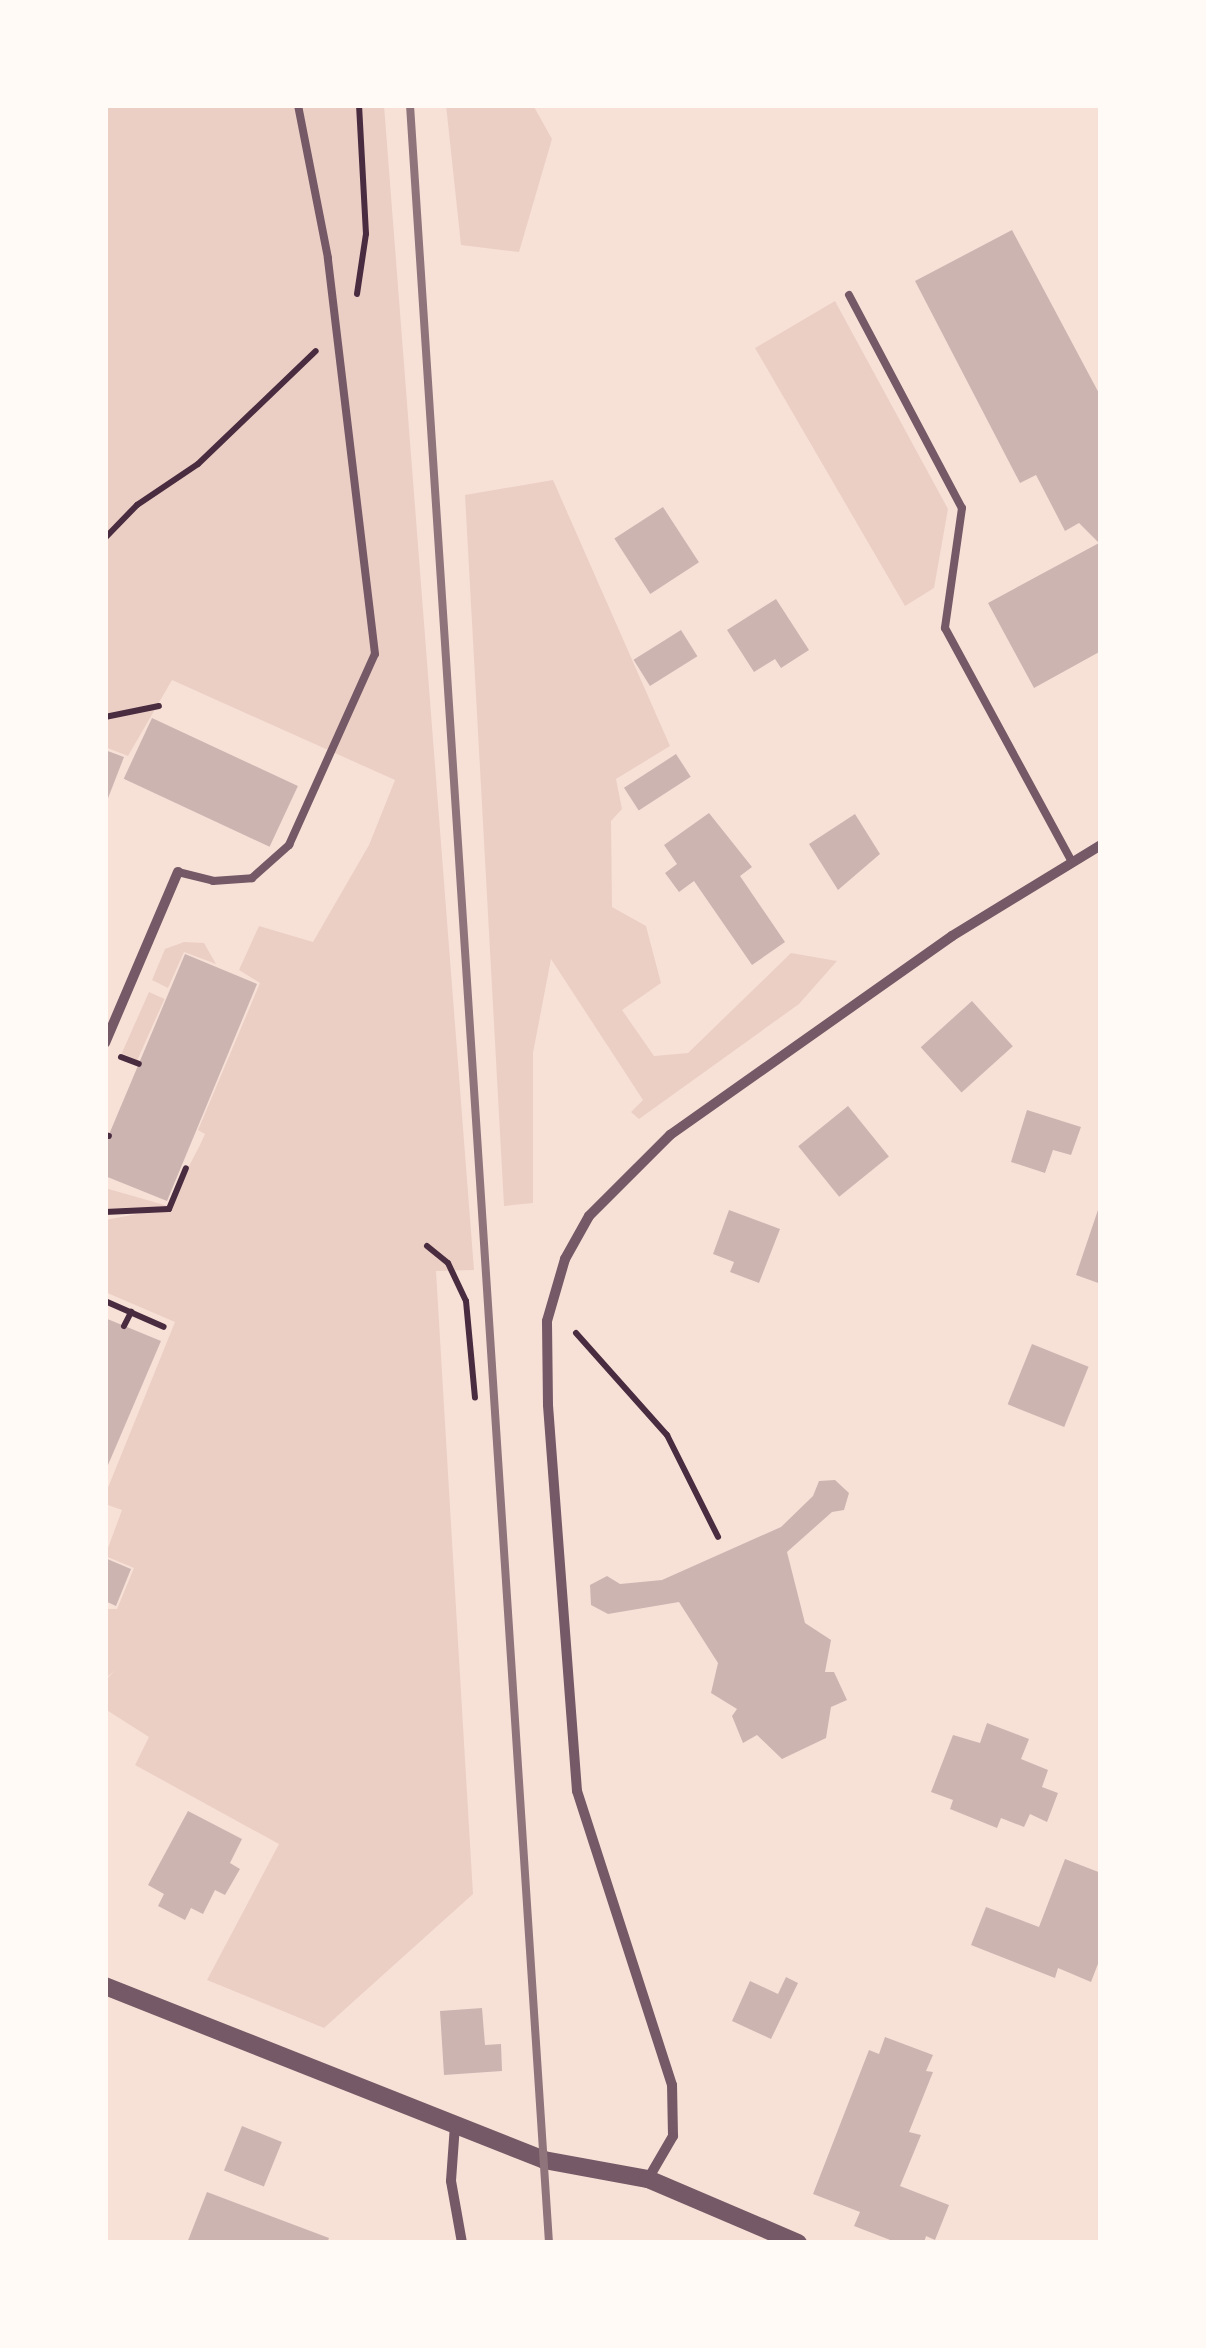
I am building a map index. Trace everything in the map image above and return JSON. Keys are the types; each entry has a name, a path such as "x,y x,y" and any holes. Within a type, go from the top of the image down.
{"street":[{"path":"648,2179 674,2136 672,2085 577,1791 548,1405 548,1321 565,1260 589,1216 670,1135 920,958 1101,845"},
{"path":"105,1043 178,872"},
{"path":"105,1986 544,2160 648,2179 798,2243"},
{"path":"456,2124 451,2180 462,2243"}],"lane":[{"path":"178,872 213,882 252,878 289,845 376,654 338,336 298,105"},
{"path":"849,295 962,508 945,628 1072,862"}],"path":[{"path":"336,322 365,272 359,105"},
{"path":"105,538 136,505 198,464 230,427 265,404 285,374 338,336"},
{"path":"105,716 159,706"},
{"path":"105,1212 169,1209 186,1168"},
{"path":"427,1246 448,1263 466,1301 475,1398"},
{"path":"105,1300 164,1327"},
{"path":"124,1326 131,1312"},
{"path":"576,1333 667,1436 718,1536"}],"shaded area":[{"path":"105,105 384,105 474,1270 436,1271 473,1894 324,2028 207,1980 279,1844 135,1765 149,1737 105,1709 105,1681 115,1670 105,1679 105,1609 117,1609 134,1568 105,1556 122,1510 105,1504 105,1495 175,1322 105,1292 105,1220 153,1211 105,1209 105,1188 168,1206 205,1134 198,1130 260,983 239,970 259,926 313,942 369,845 395,780 172,680 128,756 105,747"},
{"path":"446,105 533,105 552,139 519,252 461,245"},
{"path":"835,301 948,509 934,588 905,606 755,348"},
{"path":"553,480 670,746 616,779 622,809 611,821 612,907 646,926 661,983 622,1010 654,1056 688,1053 791,953 837,961 799,1004 639,1119 631,1112 643,1100 551,959 533,1053 533,1203 504,1206 465,495"},
{"path":"184,942 204,943 216,964 184,952 168,988 152,980 165,949"},
{"path":"149,992 165,999 137,1060 122,1053"}],"building":[{"path":"1012,230 1101,397 1101,651 1034,688 988,603 1099,543 1079,523 1065,531 1036,475 1020,483 915,281"},
{"path":"663,507 699,562 650,594 614,539"},
{"path":"776,599 809,650 781,668 775,659 754,672 727,630"},
{"path":"681,630 697,656 650,686 634,660"},
{"path":"152,718 298,786 270,847 124,779"},
{"path":"105,750 124,757 105,806"},
{"path":"676,754 691,777 639,810 624,788"},
{"path":"709,813 752,867 740,876 785,942 752,965 694,881 679,892 665,873 677,864 664,845"},
{"path":"855,814 880,854 838,890 809,844"},
{"path":"185,954 257,984 167,1201 105,1176 105,1144"},
{"path":"972,1001 1013,1046 962,1093 921,1047"},
{"path":"848,1106 889,1157 839,1197 798,1146"},
{"path":"1027,1110 1081,1127 1071,1155 1053,1150 1045,1173 1011,1162"},
{"path":"1101,1201 1101,1284 1076,1275"},
{"path":"729,1210 780,1229 759,1283 730,1272 734,1262 713,1254"},
{"path":"105,1318 161,1341 105,1472"},
{"path":"1032,1344 1089,1367 1064,1427 1008,1404"},
{"path":"835,1480 849,1493 844,1510 832,1512 787,1552 805,1623 831,1640 825,1672 834,1672 847,1700 831,1707 826,1738 782,1759 757,1735 743,1743 732,1716 737,1709 711,1693 718,1663 679,1602 608,1614 591,1605 590,1585 607,1576 620,1584 662,1580 781,1527 813,1496 819,1481"},
{"path":"105,1558 131,1569 116,1606 105,1601"},
{"path":"987,1723 1029,1739 1021,1759 1048,1770 1042,1787 1058,1793 1047,1822 1030,1814 1024,1827 1001,1818 997,1828 950,1809 953,1800 931,1792 953,1735 980,1743"},
{"path":"188,1811 242,1839 230,1863 240,1869 225,1895 215,1890 203,1914 191,1908 185,1920 158,1906 164,1894 148,1885"},
{"path":"1065,1859 1101,1873 1101,1956 1091,1982 1058,1968 1055,1978 971,1945 986,1907 1039,1927"},
{"path":"786,1977 798,1983 771,2039 732,2021 750,1981 778,1994"},
{"path":"482,2008 485,2045 501,2044 502,2071 444,2075 440,2011"},
{"path":"885,2037 933,2055 926,2071 933,2072 909,2132 921,2135 900,2186 949,2205 935,2240 926,2236 924,2243 898,2243 854,2226 860,2212 813,2194 869,2050 879,2054"},
{"path":"242,2126 282,2142 264,2187 224,2171"},
{"path":"207,2192 329,2238 327,2243 187,2243"}],"railway":[{"path":"410,105 549,2243"}]}
